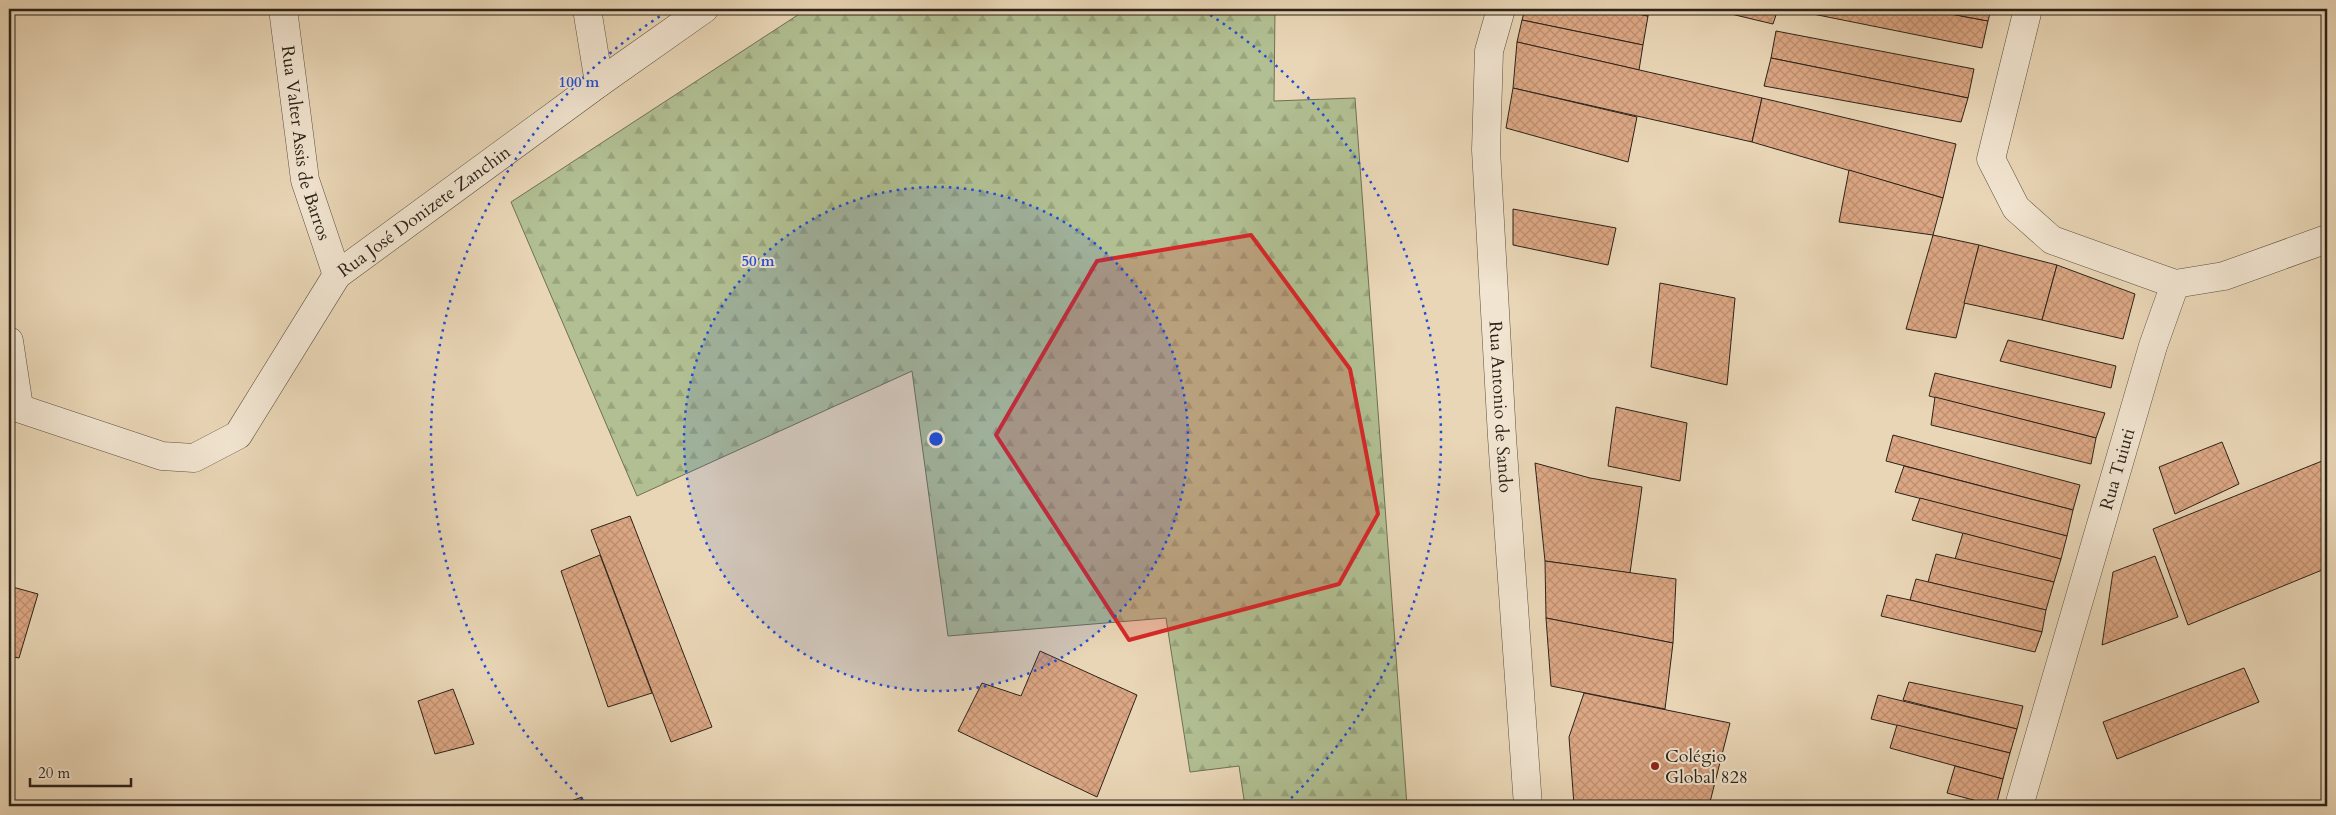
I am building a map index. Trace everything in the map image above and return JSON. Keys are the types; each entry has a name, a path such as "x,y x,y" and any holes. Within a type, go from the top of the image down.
{"street":[{"name":"Rua Valter Assis de Barros","path":"283,9 306,180 337,275"},
{"path":"587,9 598,83"},
{"name":"Rua José Donizete Zanchin","path":"14,406 162,456 194,458 238,435 337,275 598,83 704,9"},
{"name":"Rua Antonio de Sando","path":"1501,9 1489,51 1486,150 1502,437 1528,806"},
{"path":"2028,9 1991,158 2016,208 2052,240 2175,284 2224,276 2327,239"},
{"name":"Rua Tuiuti","path":"2019,806 2153,346 2175,284"},
{"path":"9,341 14,406"}],"highlighted area":[{"path":"1251,235 1350,369 1378,514 1339,584 1129,640 996,435 1097,261"}],"green space":[{"path":"807,9 1275,9 1274,101 1355,98 1407,806 1245,806 1239,766 1190,772 1166,618 948,636 912,371 637,496 511,202"}],"building":[{"path":"1525,9 1615,9 1648,16 1643,45 1522,20"},
{"path":"1615,9 1650,9 1648,16"},
{"path":"1710,9 1778,9 1773,24"},
{"path":"1788,9 1924,9 1988,21 1982,48"},
{"path":"1924,9 1991,9 1988,21"},
{"path":"1522,20 1643,45 1639,70 1517,42"},
{"path":"1776,31 1974,69 1968,98 1771,58"},
{"path":"1517,42 1762,98 1752,142 1513,88"},
{"path":"1771,58 1968,98 1961,122 1764,86"},
{"path":"1513,88 1637,117 1628,162 1506,128"},
{"path":"1762,98 1956,144 1943,198 1752,142"},
{"path":"1849,170 1943,198 1933,235 1839,222"},
{"path":"1513,209 1616,228 1608,265 1513,245"},
{"path":"1933,235 1979,245 1956,338 1906,329"},
{"path":"1979,245 2057,265 2042,320 1964,303"},
{"path":"2057,265 2135,294 2123,339 2042,320"},
{"path":"1660,283 1735,298 1727,385 1651,367"},
{"path":"2008,340 2116,366 2111,388 2000,361"},
{"path":"1935,373 2105,413 2096,438 1929,396"},
{"path":"1935,397 2096,438 2091,464 1931,425"},
{"path":"1616,407 1687,423 1680,481 1608,466"},
{"path":"1893,435 2080,485 2073,510 1886,461"},
{"path":"2222,442 2239,484 2175,514 2159,467"},
{"path":"2327,459 2327,568 2188,625 2153,529"},
{"path":"1535,463 1590,478 1642,487 1630,573 1545,561"},
{"path":"1904,466 2073,510 2067,536 1895,492"},
{"path":"1920,498 2067,536 2061,559 1912,520"},
{"path":"630,516 712,727 671,742 591,530"},
{"path":"1963,533 2061,559 2054,582 1955,559"},
{"path":"1936,554 2054,582 2046,610 1928,582"},
{"path":"600,555 652,693 608,707 561,571"},
{"path":"2155,556 2178,617 2102,645 2113,572"},
{"path":"1545,561 1676,579 1673,643 1546,618"},
{"path":"1916,579 2046,610 2042,632 1910,600"},
{"path":"9,586 38,594 19,658 9,656"},
{"path":"1887,595 2042,632 2035,652 1881,616"},
{"path":"1546,618 1673,643 1665,709 1551,686"},
{"path":"1040,651 1137,695 1097,797 958,731 982,683 1021,696"},
{"path":"2244,668 2259,702 2117,759 2103,722"},
{"path":"1909,682 2023,706 2017,729 1903,700"},
{"path":"453,689 474,744 435,754 418,701"},
{"name":"Colégio Global 828","path":"1584,693 1730,723 1709,806 1574,805 1569,737"},
{"path":"1878,695 2017,729 2010,753 1871,719"},
{"path":"1897,725 2010,753 2003,779 1890,748"},
{"path":"1955,766 2003,779 1996,806 1947,793"},
{"path":"582,797 585,806 557,806"}],"place":[{"name":"Colégio Global 828","path":"1655,766"}]}
